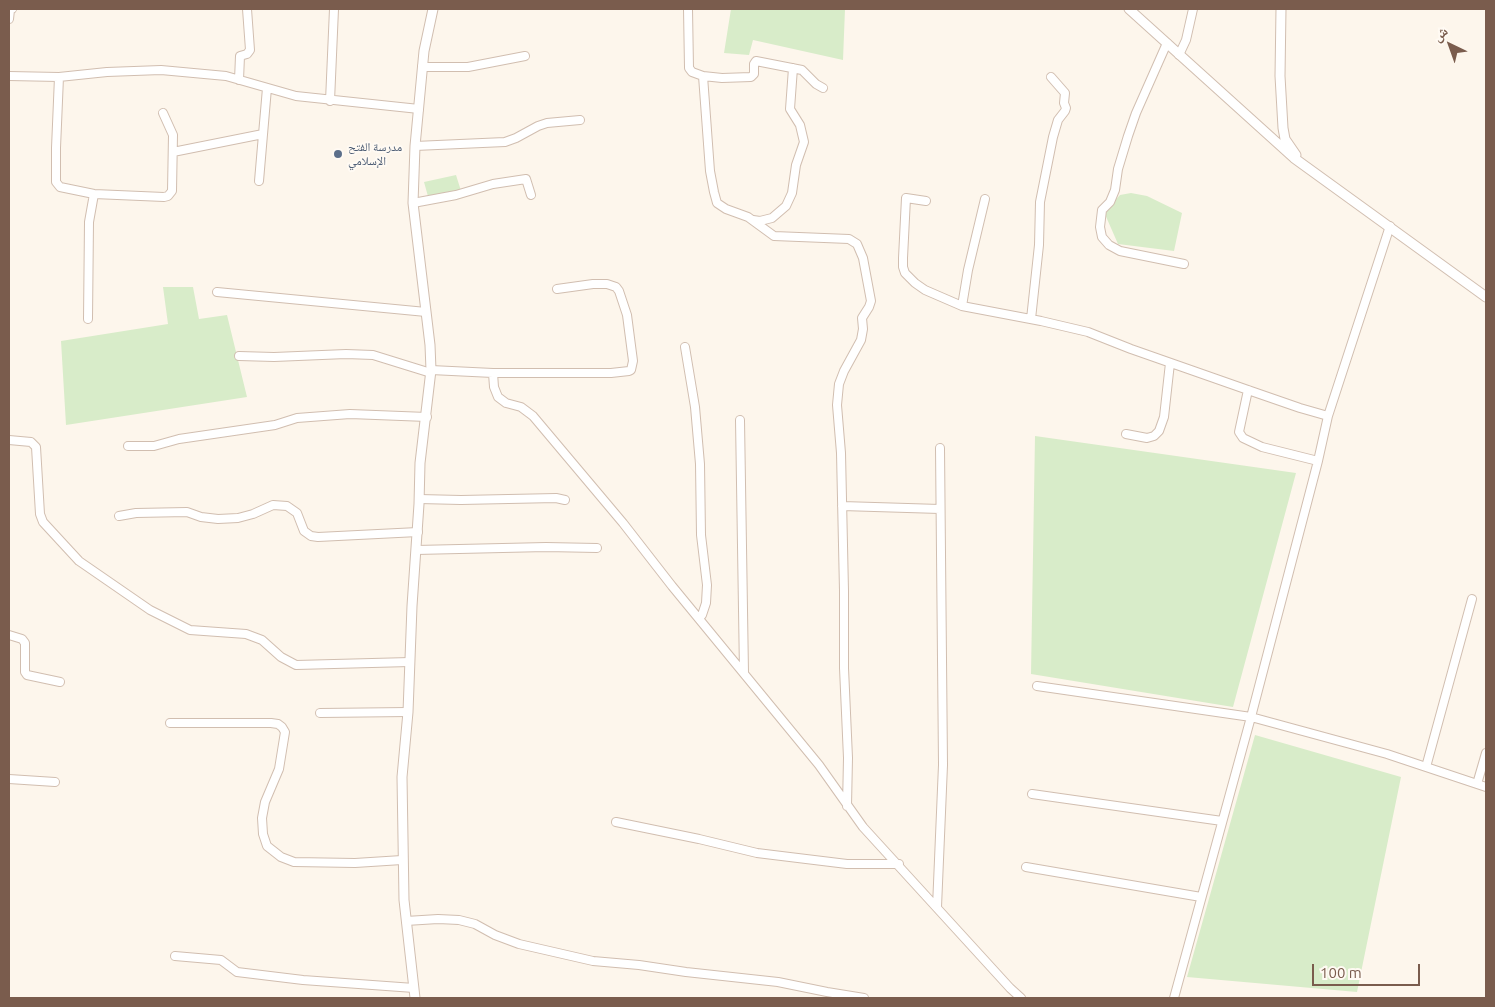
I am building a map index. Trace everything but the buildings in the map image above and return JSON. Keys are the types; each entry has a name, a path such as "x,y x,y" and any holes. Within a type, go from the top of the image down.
{"street":[{"path":"9,20 11,9"},
{"path":"239,80 240,56 248,54 250,50 247,9"},
{"path":"330,100 334,9"},
{"path":"414,998 404,900 402,777 408,712 420,463 431,372 413,203 415,146 422,67 433,9"},
{"path":"688,9 688,68 692,72 703,76 722,78 751,77 754,74 754,64 756,61 804,71 816,84 823,88"},
{"path":"1129,9 1223,92 1288,153 1486,297"},
{"path":"1179,55 1186,40 1193,9"},
{"path":"1281,9 1280,76 1284,136 1302,163"},
{"path":"1166,43 1136,113 1118,169 1115,190 1110,202 1102,210 1100,227 1102,237 1108,245 1120,251 1184,264"},
{"path":"422,67 468,67 525,56"},
{"path":"752,220 760,221 772,218 786,206 792,192 796,165 804,142 800,125 790,109 792,68"},
{"path":"9,76 59,77 107,72 161,70 226,76 296,96 418,109"},
{"path":"703,76 710,170 716,200 721,207 752,220 774,236 849,239 857,244 864,258 870,300 869,307 862,318 861,340 844,371 837,405 841,453 844,676 848,758 847,806"},
{"path":"59,77 56,182 60,186 94,194 168,196 172,190 173,135 163,113"},
{"path":"1031,319 1039,245 1040,202 1052,138 1058,120 1066,108 1064,103 1065,93 1051,77"},
{"path":"259,181 267,88"},
{"path":"415,146 505,142 547,123 580,120"},
{"path":"173,152 263,134"},
{"path":"413,203 456,196 487,186 526,179 531,195"},
{"path":"88,319 89,222 94,194"},
{"path":"926,201 906,198 903,267 905,273 925,290 962,306 1088,332 1170,363 1328,416"},
{"path":"962,306 968,270 986,199"},
{"path":"1174,998 1251,717 1328,416 1390,226"},
{"path":"239,356 373,355 431,372 611,372 631,370 632,361 627,315 622,297 616,287 607,284 593,284 557,289"},
{"path":"217,292 426,312"},
{"path":"685,347 695,407 700,464 702,536 707,585 706,603 699,618"},
{"path":"1126,434 1147,438 1159,432 1164,417 1170,363"},
{"path":"493,373 494,387 498,397 506,403 521,407 533,416 624,523 672,586 819,765 863,827 1021,998"},
{"path":"1248,390 1240,432 1243,438 1262,448 1318,461"},
{"path":"128,446 154,446 179,439 275,425 297,418 350,414 426,417"},
{"path":"740,420 744,674"},
{"path":"9,440 31,442 36,447 40,514 43,522 79,561 150,610 190,630 246,634 262,640 281,657 296,665 410,662"},
{"path":"937,907 943,765 940,448"},
{"path":"419,499 556,498 565,500"},
{"path":"119,516 136,513 186,512 218,519 238,518 273,505 287,506 297,513 304,531 311,536 418,532"},
{"path":"842,506 940,509"},
{"path":"416,550 546,547 597,548"},
{"path":"1426,767 1472,599"},
{"path":"9,636 22,639 25,642 25,672 27,675 60,682"},
{"path":"1037,686 1251,717 1387,754 1486,787"},
{"path":"320,713 408,712"},
{"path":"170,724 271,723 282,727 285,732 279,769 265,802 262,818 262,834 267,846 280,857 294,862 355,863 402,860"},
{"path":"1477,784 1486,752"},
{"path":"9,779 55,782"},
{"path":"1032,794 1222,821"},
{"path":"616,822 757,852 847,864 899,864"},
{"path":"1026,867 1202,897"},
{"path":"406,921 459,920 475,924 495,935 519,944 593,961 778,982 864,998"},
{"path":"175,956 221,960 234,971 247,973 303,980 414,988"}],"green space":[{"path":"731,9 845,9 843,60 753,40 749,55 724,53"},
{"path":"456,175 462,194 429,200 424,182"},
{"path":"1131,193 1147,196 1182,213 1174,251 1118,244 1104,212 1120,195"},
{"path":"163,287 193,287 199,319 227,315 247,397 66,425 61,341 168,324"},
{"path":"1035,436 1296,473 1233,707 1031,674"},
{"path":"1255,735 1401,777 1357,992 1187,977"}],"place":[{"name":"مدرسة الفتح الإسلامي","path":"338,154"}]}
